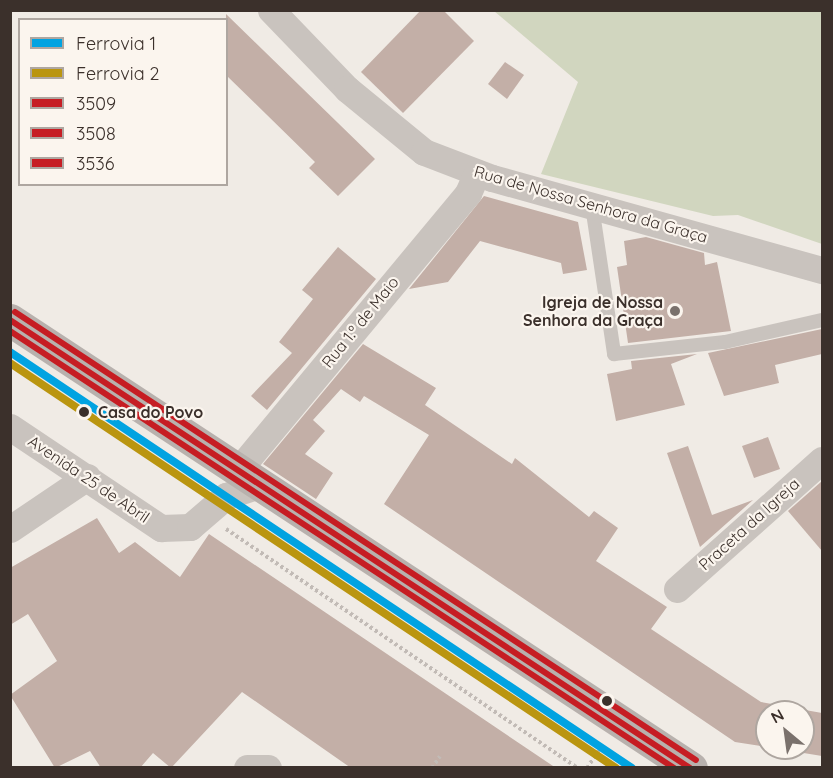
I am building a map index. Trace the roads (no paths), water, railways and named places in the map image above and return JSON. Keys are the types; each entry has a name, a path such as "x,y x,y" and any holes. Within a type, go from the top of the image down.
{"main road":[{"path":"10,320 251,476 692,768"}],"street":[{"name":"Rua de Nossa Senhora da Graça","path":"271,10 347,89 424,152 477,173 822,270"},
{"name":"Rua 1.º de Maio","path":"251,476 468,192 477,173"},
{"name":"Avenida 25 de Abril","path":"10,427 161,528 190,527 251,476"},
{"name":"Praceta da Igreja","path":"677,589 822,460"},
{"path":"10,530 87,477"},
{"path":"247,768 268,768"}],"lane":[{"path":"592,206 614,354 725,342 822,320"}],"rail line":[{"name":"1","path":"10,352 632,768"},
{"name":"2","path":"10,363 616,768"}],"place":[{"name":"Igreja de Nossa Senhora da Graça","path":"675,311"},
{"name":"Casa do Povo","path":"84,412"}]}
